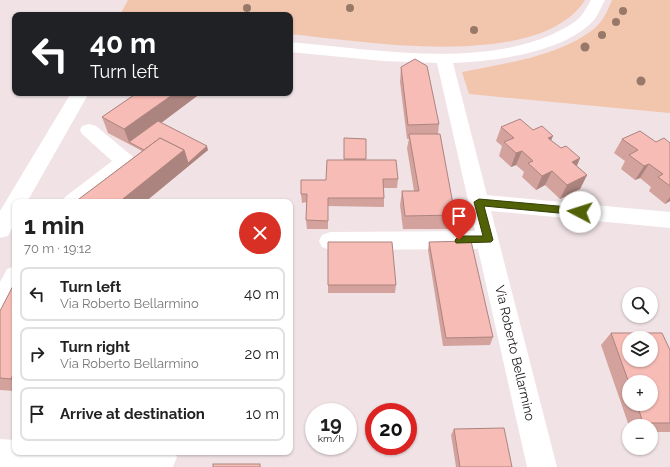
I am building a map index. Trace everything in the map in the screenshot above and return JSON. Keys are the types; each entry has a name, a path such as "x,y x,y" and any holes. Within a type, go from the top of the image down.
{"street":[{"path":"293,46 413,58 444,58 500,53 537,46 563,35 580,25 593,10 598,0"},
{"name":"Via Roberto Bellarmino","path":"444,58 542,467"},
{"path":"17,199 78,96"},
{"path":"58,129 95,126 125,161 76,199"},
{"path":"479,202 670,220"},
{"path":"0,230 12,208"},
{"path":"330,241 488,240"},
{"path":"0,305 12,282"},
{"path":"0,454 12,454"},
{"path":"32,455 162,459"}],"shaded area":[{"path":"128,0 585,0 562,22 530,37 490,44 447,47 360,42 293,34 293,12 122,12"},
{"path":"612,0 670,0 670,113 469,94 462,72 531,58 565,46 581,38 595,28 603,19"}],"building":[{"path":"415,59 427,66 439,124 408,125 401,67"},
{"path":"133,96 171,96 124,129 102,117"},
{"path":"520,119 533,130 542,126 553,136 548,138 561,148 566,146 580,158 572,162 587,175 567,185 552,171 542,176 528,163 533,161 522,151 516,153 504,142 514,138 501,127"},
{"path":"158,121 207,146 188,163 184,150 160,138 144,150 129,142"},
{"path":"640,131 656,142 664,138 670,143 670,186 658,177 663,174 649,164 644,166 629,155 638,150 622,139"},
{"path":"409,134 440,134 455,215 405,216 402,191 419,191"},
{"path":"160,138 184,150 123,199 79,199"},
{"path":"344,138 366,139 366,159 344,159"},
{"path":"327,160 396,160 398,179 383,179 384,198 328,198 328,221 306,220 307,194 301,194 301,180 326,180"},
{"path":"471,241 493,337 446,338 429,242"},
{"path":"328,242 392,242 396,285 328,285"},
{"path":"12,288 11,379 0,378 0,311"},
{"path":"611,333 622,333 622,364"},
{"path":"658,333 662,333 670,350 670,423 658,423 658,419 642,419 639,411 658,411 658,375 626,375 623,367 658,367"},
{"path":"504,428 512,467 460,467 454,429"},
{"path":"213,464 260,464 260,467 213,467"}],"route":[{"path":"459,240 488,240 479,202 580,212"}]}
